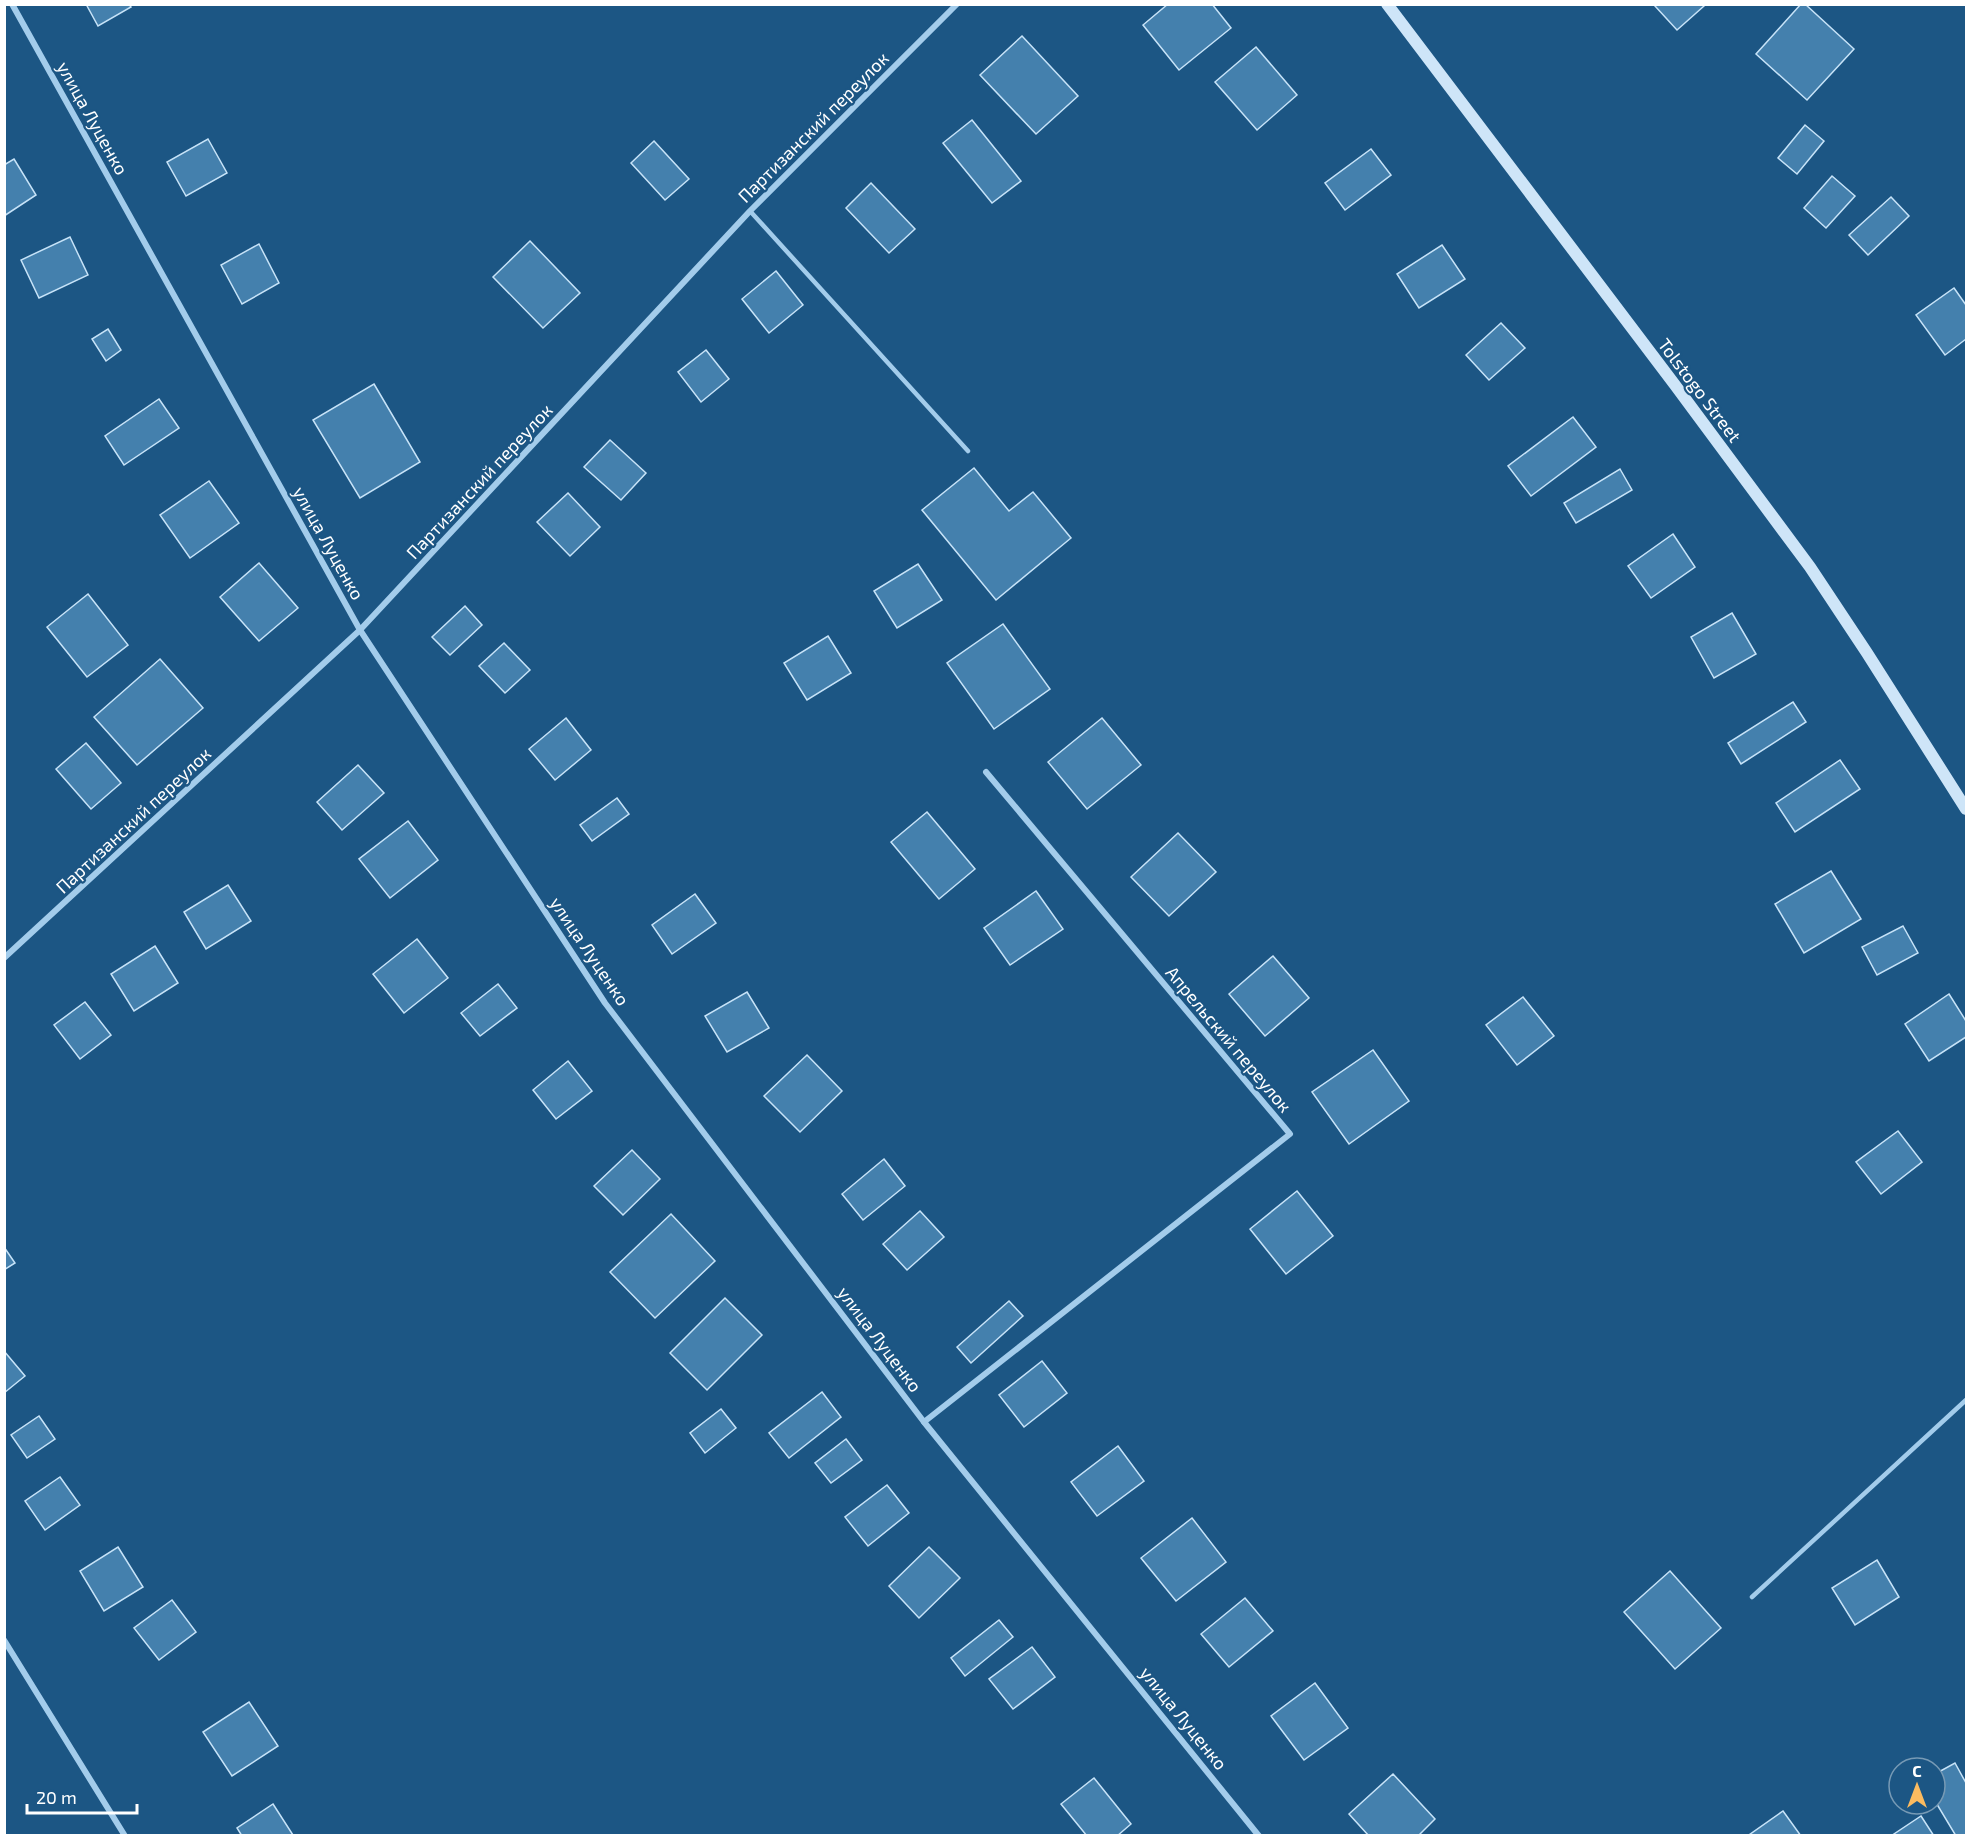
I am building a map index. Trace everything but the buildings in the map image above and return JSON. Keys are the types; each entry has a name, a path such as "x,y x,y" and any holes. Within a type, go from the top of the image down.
{"main road":[{"name":"Tolstogo Street","path":"1387,4 1810,567 1868,653 1966,809"}],"street":[{"name":"улица Луценко","path":"12,4 360,630 605,1003 924,1422 1259,1836"},
{"name":"Партизанский переулок","path":"4,958 360,630 750,212 957,4"},
{"name":"Апрельский переулок","path":"924,1422 1290,1134 986,772"},
{"path":"4,1640 125,1836"}],"lane":[{"path":"750,212 968,451"},
{"path":"1752,1597 1966,1400"}]}
